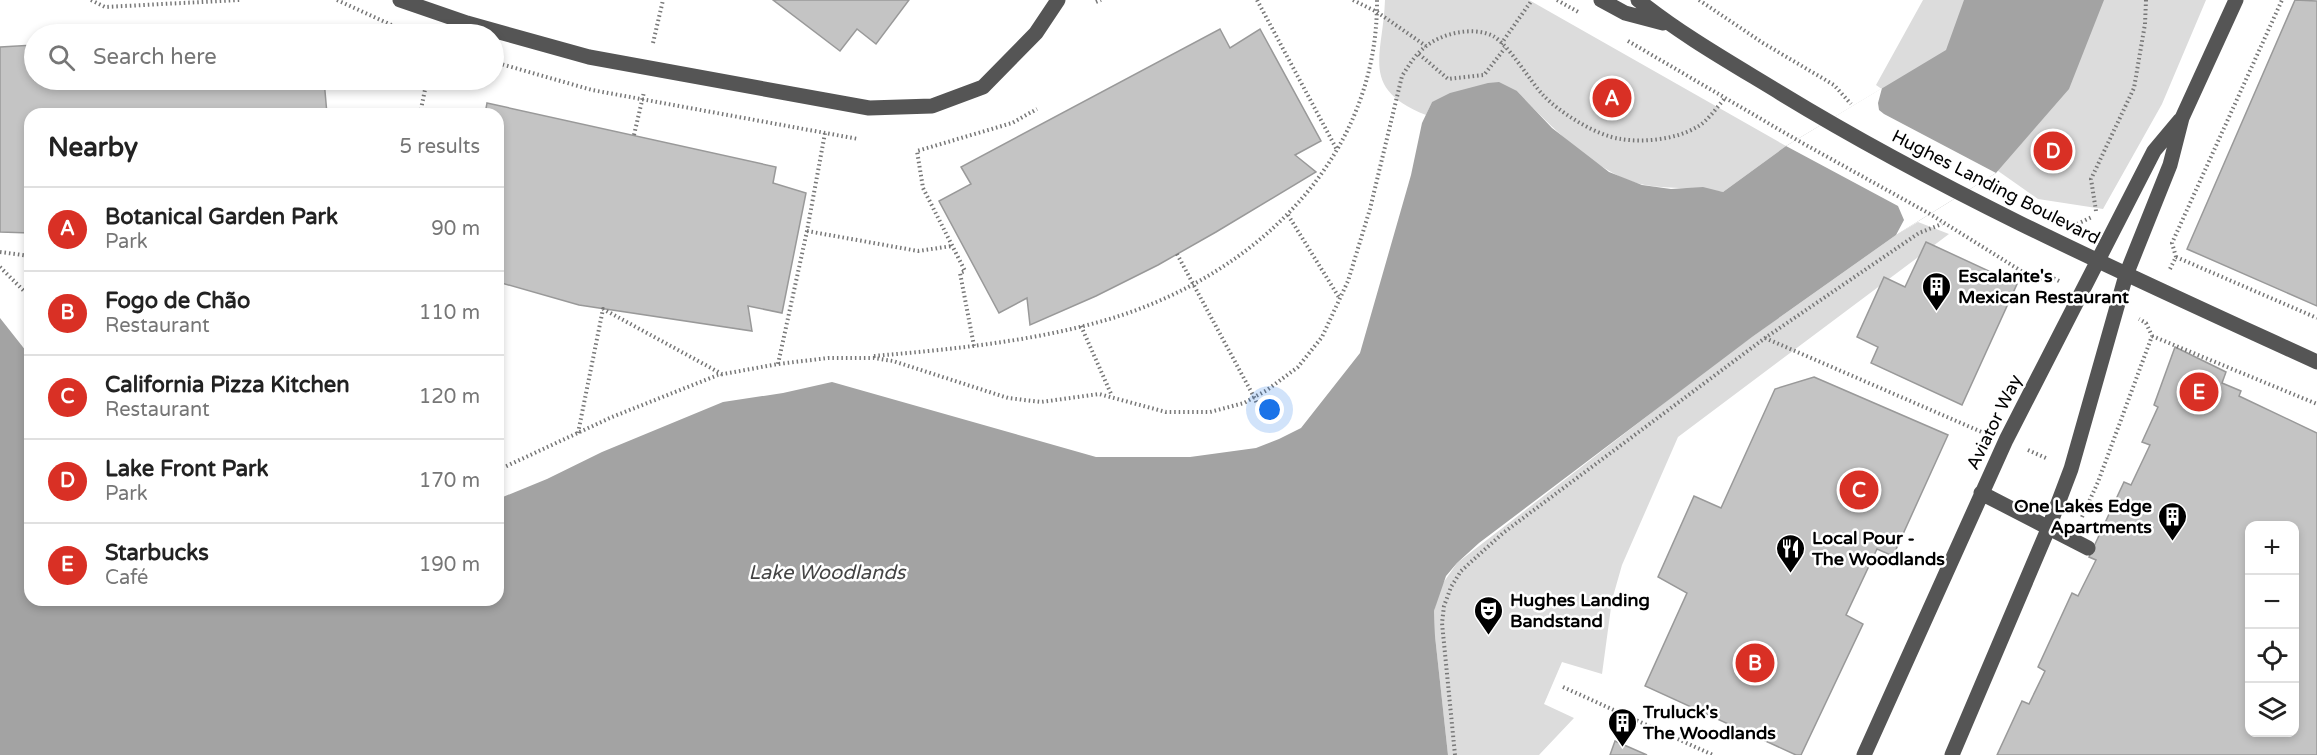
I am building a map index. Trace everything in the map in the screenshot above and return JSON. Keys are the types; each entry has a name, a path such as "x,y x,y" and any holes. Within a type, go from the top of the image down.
{"street":[{"path":"400,0 471,24"},
{"path":"504,33 589,57 869,108 932,106 983,87 1036,33 1058,0"},
{"name":"Hughes Landing Boulevard","path":"1601,0 1625,13 1669,25"},
{"path":"1625,13 1636,0"},
{"name":"Hughes Landing Boulevard","path":"1636,0 1669,25 1827,121 1962,194 2098,262 2317,362"},
{"name":"Aviator Way","path":"1952,755 2049,527 2071,469 2126,274 2170,165 2182,118 2236,0"},
{"name":"Aviator Way","path":"1870,753 1981,493 2006,440 2154,152 2182,118"},
{"path":"1981,493 2088,548"}],"path":[{"path":"91,0 105,7 240,0"},
{"path":"337,0 389,24"},
{"path":"1096,2 1101,0"},
{"path":"1257,0 1337,151"},
{"path":"1353,0 1377,12 1426,46"},
{"path":"504,467 612,417 691,384 722,374 778,364 974,346 1081,326 1117,316 1178,292 1223,267 1288,215 1311,188 1337,151 1354,120 1372,64 1377,0"},
{"path":"1419,54 1448,79 1484,75 1532,0"},
{"path":"1557,0 1587,17"},
{"path":"1699,0 1763,43 1834,85 1853,106"},
{"path":"2096,215 2091,179 2134,88 2145,24 2146,0"},
{"path":"2176,257 2172,243 2282,0"},
{"path":"854,357 893,361 1008,398 1028,401 1041,402 1099,394 1166,412 1210,411 1231,407 1254,397 1281,380 1310,354 1322,337 1348,281 1370,209 1402,76 1426,46 1459,32 1479,31 1496,37 1544,96 1565,115 1620,139 1642,140 1676,135 1698,127 1725,98"},
{"path":"1626,40 1797,140 1930,214 2034,279 2054,278 2082,292"},
{"path":"504,65 592,90 858,139"},
{"path":"421,108 425,90"},
{"path":"974,346 960,273 965,271 923,188 917,151 1012,123 1037,109"},
{"path":"778,364 807,231 825,133"},
{"path":"1288,215 1340,300"},
{"path":"1455,755 1442,623 1444,606 1451,587 1461,571 1503,533 1765,338 1919,233 1943,224"},
{"path":"807,231 918,250 952,246"},
{"path":"0,252 24,255"},
{"path":"1177,254 1265,421"},
{"path":"0,267 24,291"},
{"path":"2116,308 2146,323 2152,336 2317,404"},
{"path":"578,434 603,309 722,374"},
{"path":"1081,326 1112,397"},
{"path":"1765,338 1969,427 2006,440 2098,482"},
{"path":"1563,687 1713,755"}],"shaded area":[{"path":"1385,0 1529,0 1786,146 1723,192 1645,185 1610,172 1559,133 1517,91 1432,102 1426,115 1405,105 1391,94 1383,82 1379,54"},
{"path":"1923,0 2206,0 2162,104 2103,209 2038,199 1876,85"},
{"path":"1918,222 1949,234 1678,437 1622,565 1612,600 1602,674 1562,662 1544,704 1574,718 1539,755 1448,755 1434,611 1441,586 1457,563 1725,356 1896,235"}],"water":[{"name":"Lake Woodlands","path":"1964,0 2104,0 2069,89 1996,173 1896,235 1752,337 1479,543 1457,563 1446,576 1434,611 1448,755 0,755 0,318 24,348 24,606 504,606 504,497 547,479 602,452 723,402 783,393 832,382 1096,457 1190,457 1256,448 1301,428 1360,353 1411,175 1422,123 1432,102 1450,93 1499,82 1517,91 1552,128 1609,172 1642,185 1671,189 1703,187 1723,192 1786,146 1946,50"}],"pier":[{"path":"1882,88 1878,103 1879,110 1884,114 1996,173 1896,235 1904,220 1898,206 1786,146"}],"building":[{"path":"773,0 909,0 876,44 857,29 840,51"},
{"path":"2295,0 2317,1 2317,306 2187,249"},
{"path":"1220,29 1230,48 1260,29 1321,141 1295,155 1316,172 1158,265 1096,296 1030,325 1027,298 999,313 939,201 971,184 961,167"},
{"path":"24,46 24,90 325,90 326,108 24,108 24,233 0,232 0,47"},
{"path":"487,103 776,167 773,183 806,193 782,313 748,306 752,331 579,305 504,284 504,108 486,108"},
{"name":"Escalante's Mexican Restaurant","path":"1926,242 2017,284 1962,405 1871,363 1878,347 1857,337 1884,277 1905,287"},
{"name":"One Lakes Edge Apartments","path":"2175,347 2226,372 2222,383 2241,391 2239,396 2317,433 2317,755 1997,755 2022,701 2029,704 2045,671 2038,667 2072,593 2078,596 2096,560 2089,557 2124,482 2131,485 2150,445 2142,442 2158,407 2154,405"},
{"path":"1814,377 1948,435 1893,556 1877,549 1846,615 1863,624 1801,755 1796,755 1645,686 1687,593 1658,577 1694,496 1721,508 1775,389"},
{"name":"Truluck's The Woodlands","path":"1615,741 1647,755 1610,755"}],"place":[{"name":"Botanical Garden Park","path":"1612,98"},
{"name":"Lake Front Park","path":"2053,151"},
{"name":"Escalante's Mexican Restaurant","path":"1937,312"},
{"name":"Starbucks","path":"2199,392"},
{"name":"California Pizza Kitchen","path":"1859,490"},
{"name":"One Lakes Edge Apartments","path":"2173,542"},
{"name":"Local Pour - The Woodlands","path":"1791,574"},
{"name":"Hughes Landing Bandstand","path":"1489,636"},
{"name":"Fogo de Chão","path":"1755,663"},
{"name":"Truluck's The Woodlands","path":"1622,748"}]}
